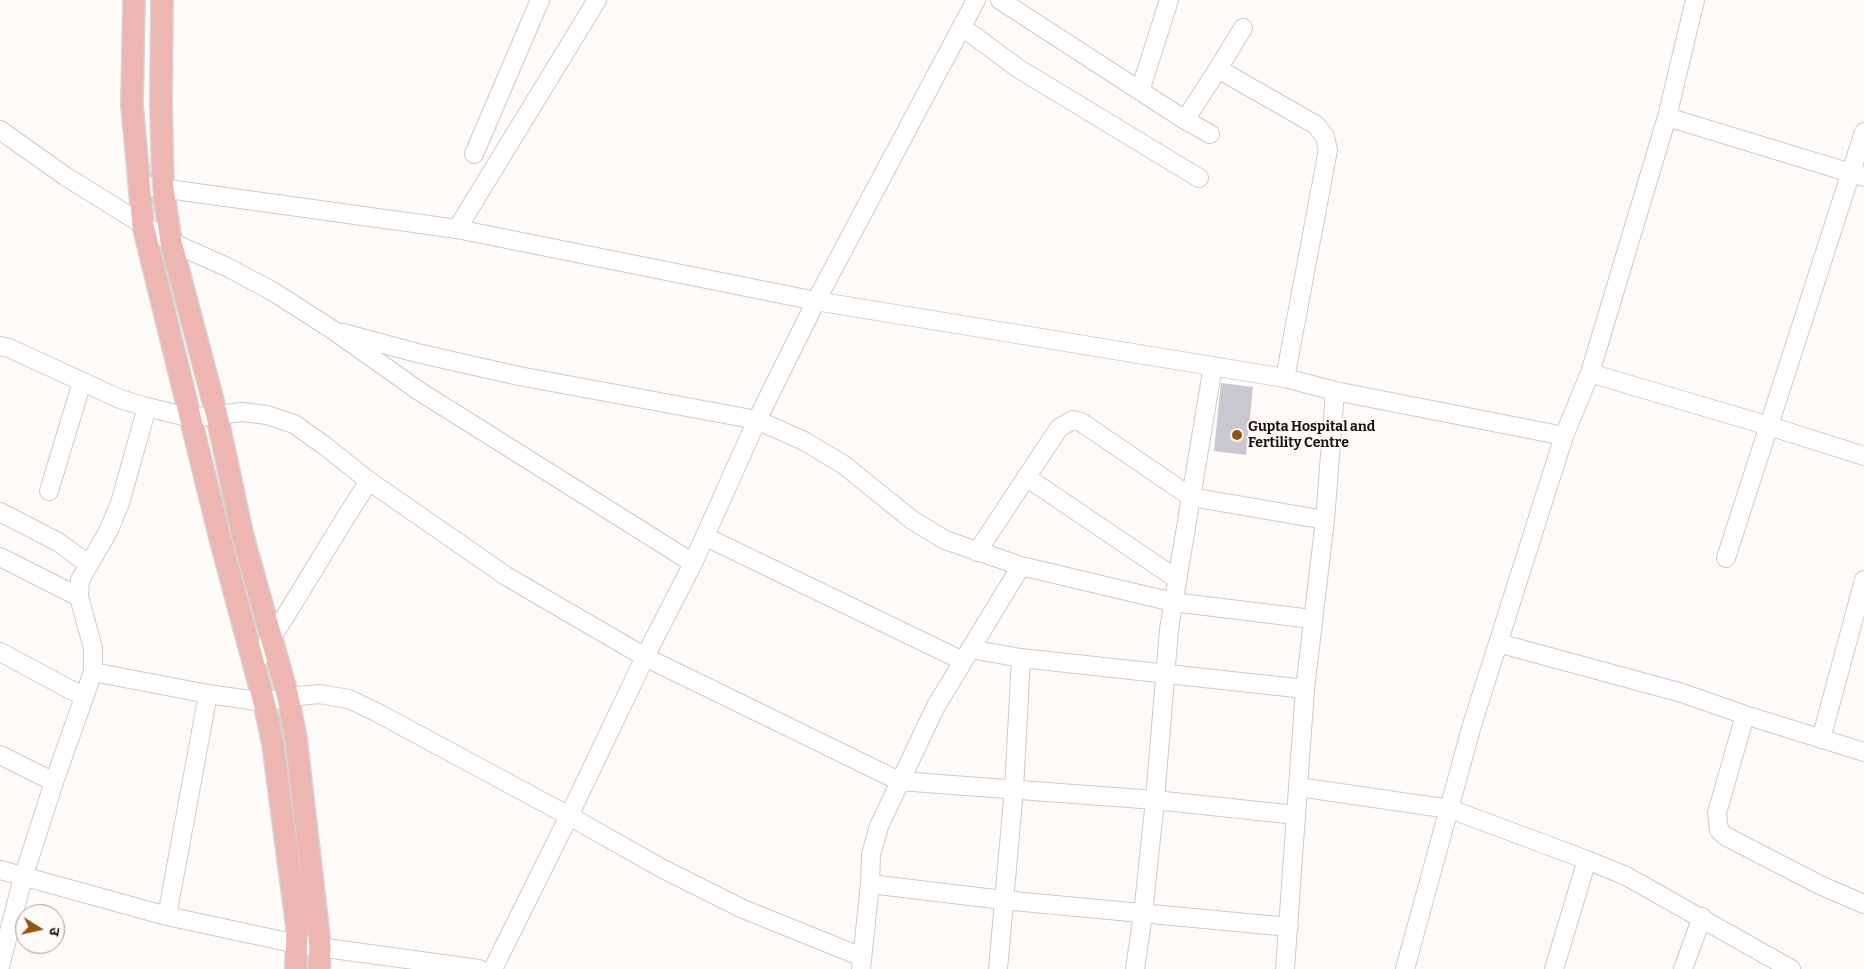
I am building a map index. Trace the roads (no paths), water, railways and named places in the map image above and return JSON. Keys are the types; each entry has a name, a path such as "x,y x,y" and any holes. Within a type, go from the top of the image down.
{"main road":[{"path":"134,0 132,105 144,225 190,418 274,744 297,927 296,969"},
{"path":"162,0 161,104 163,189 171,242 217,416 243,537 288,697 296,740 320,946 319,969"}],"street":[{"path":"474,154 540,0"},
{"path":"457,228 597,0"},
{"path":"492,969 706,537 757,420 816,301 976,0"},
{"path":"1000,0 1184,120 1210,134"},
{"path":"1140,91 1169,0"},
{"path":"1405,969 1472,725 1564,436 1590,373 1667,117 1695,0"},
{"path":"962,27 1019,69 1199,178"},
{"path":"1184,120 1218,69 1242,28"},
{"path":"1218,69 1316,125 1325,137 1328,150 1285,378"},
{"path":"1667,117 1857,175"},
{"path":"1726,558 1769,426 1857,175 1864,132"},
{"path":"2,135 171,242 272,291 333,330 418,391 693,563"},
{"path":"140,185 457,228 816,301 1285,378 1335,392 1564,436"},
{"path":"333,330 417,353 519,376 757,420 804,440 844,465 912,520 945,540 977,552 1020,566 1173,602 1312,619"},
{"path":"0,346 9,348 120,399 147,408 190,418 242,412 267,414 294,424 369,481 506,576 645,657 899,781 1156,800 1296,815"},
{"path":"1135,969 1144,914 1156,800 1169,629 1213,366"},
{"path":"1590,373 1864,456"},
{"path":"49,491 82,382"},
{"path":"1285,969 1305,689 1325,520 1335,392"},
{"path":"1,957 23,878 54,782 93,672 92,648 79,597 80,580 108,530 120,502 147,408"},
{"path":"977,552 1059,428 1073,420 1081,422 1191,497 1325,520"},
{"path":"1026,477 1177,578"},
{"path":"254,666 369,481"},
{"path":"0,512 58,542 88,564"},
{"path":"706,537 967,655 1021,658 1165,672 1305,689"},
{"path":"0,557 79,597"},
{"path":"93,672 208,694 264,702 318,694 349,699 387,717 569,816 663,870 862,963 871,854 879,826 936,706 1020,566"},
{"path":"1821,739 1860,604 1864,580"},
{"path":"1498,643 1682,693 1744,715 1864,752"},
{"path":"0,652 84,697"},
{"path":"998,969 1014,788 1021,658"},
{"path":"167,916 208,694"},
{"path":"1744,715 1717,813 1719,830 1725,836 1822,886 1864,904"},
{"path":"0,755 54,782"},
{"path":"1298,787 1450,809 1626,876 1702,917 1764,962 1791,969"},
{"path":"1554,969 1588,860"},
{"path":"0,870 23,878 167,916 296,944 480,969"},
{"path":"870,884 1003,900 1289,927"},
{"path":"1683,969 1702,917"}],"place":[{"name":"Gupta Hospital and Fertility Centre","path":"1237,435"}]}
